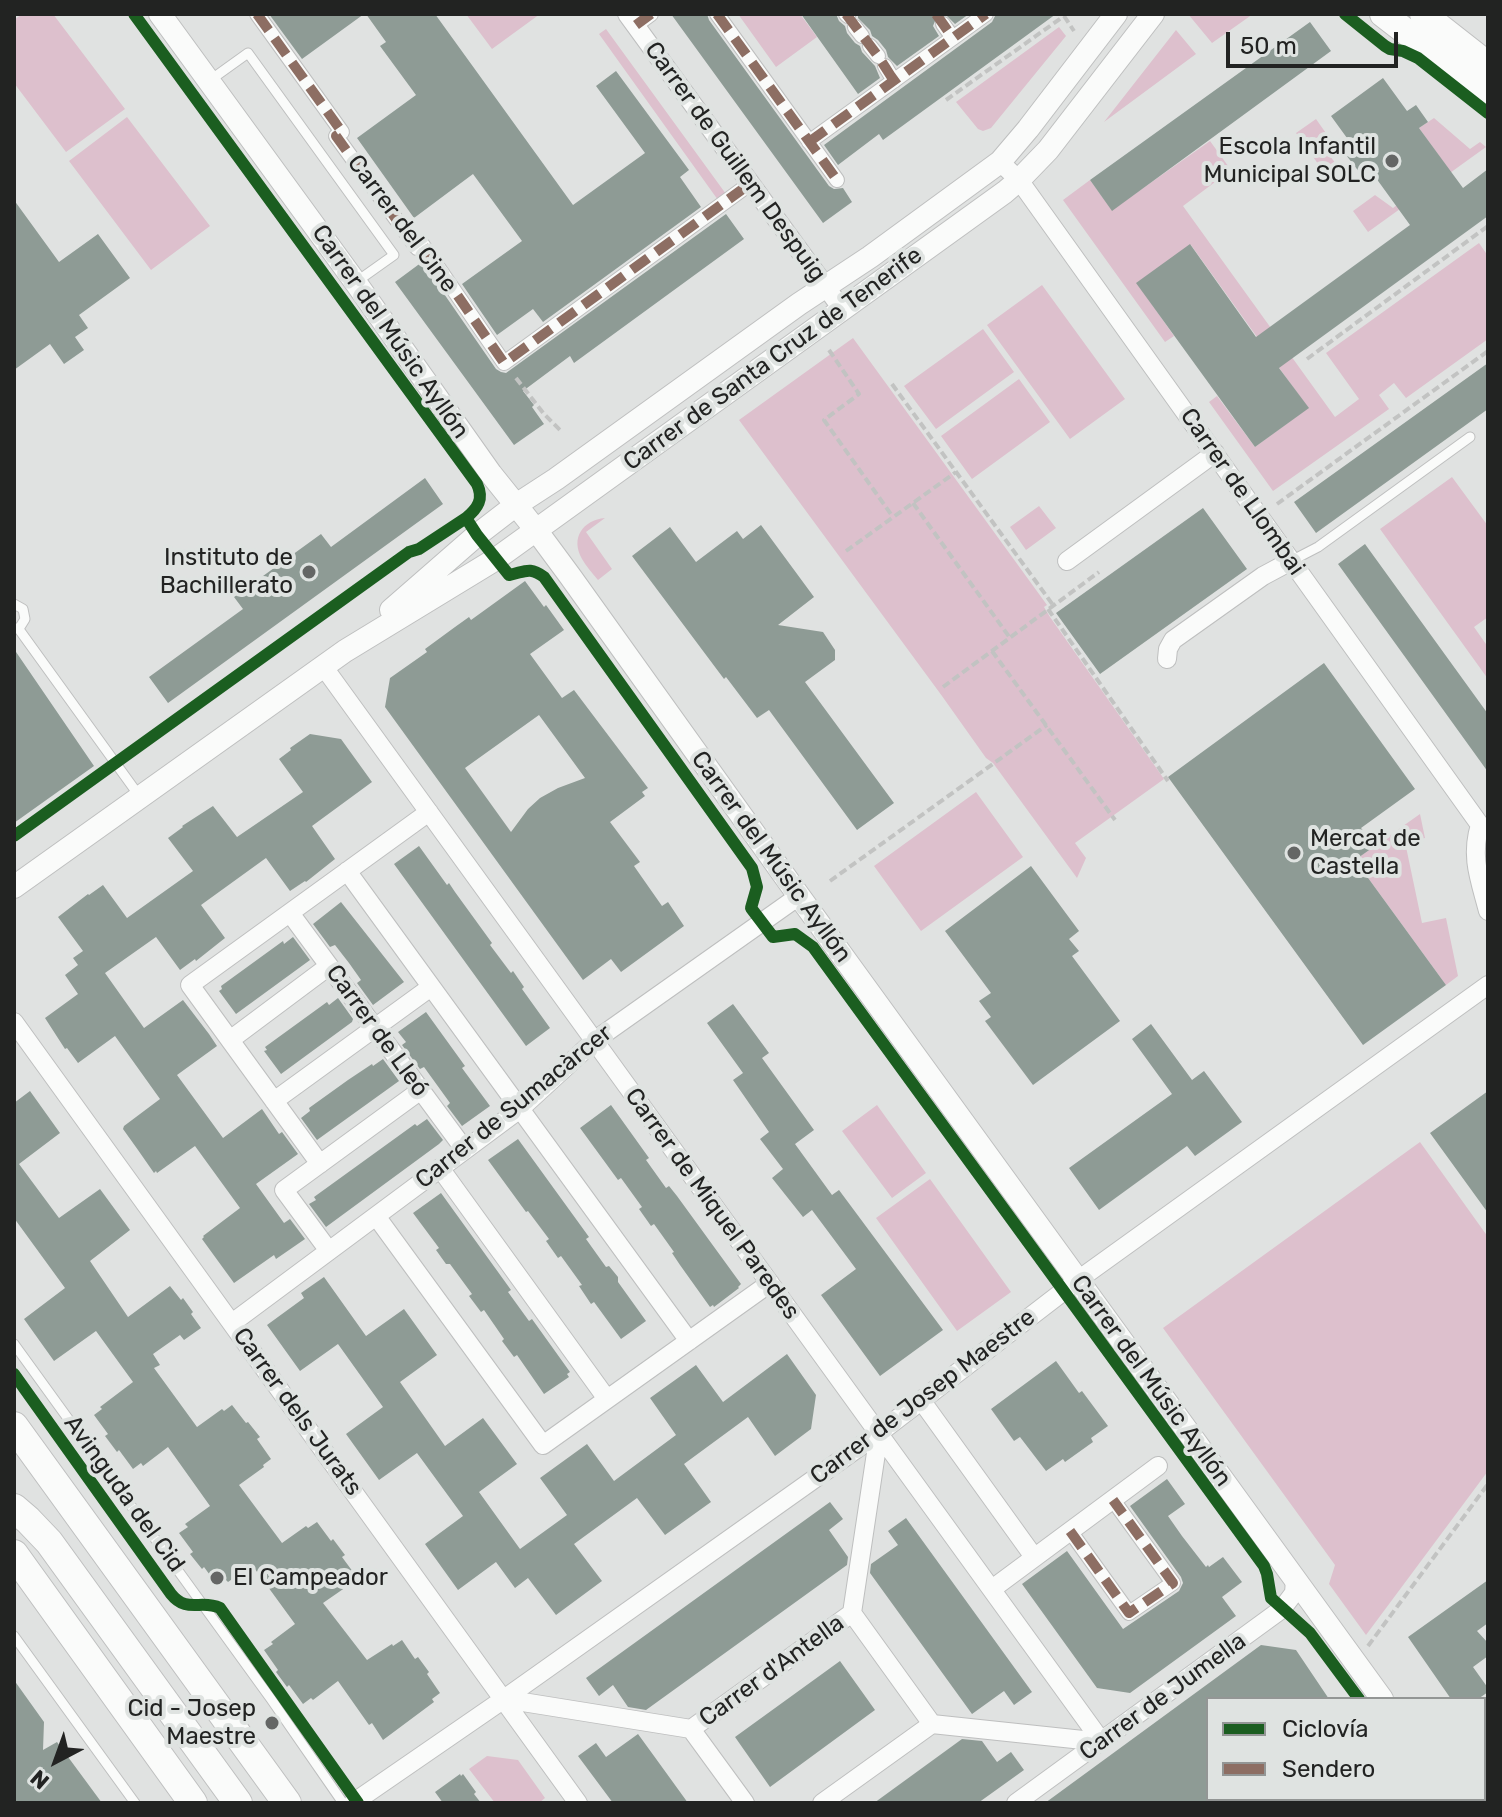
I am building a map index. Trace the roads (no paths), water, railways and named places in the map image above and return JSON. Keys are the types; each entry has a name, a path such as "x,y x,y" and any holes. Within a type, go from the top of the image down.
{"main road":[{"path":"1383,14 1488,95"},
{"path":"1423,14 1486,60"},
{"name":"Avinguda del Cid","path":"14,1426 287,1803"},
{"path":"14,1508 49,1542 238,1803"},
{"path":"14,1554 193,1803"}],"street":[{"name":"Carrer del Músic Ayllón","path":"160,14 1381,1697"},
{"name":"Carrer del Cine","path":"257,14 342,132 336,136 417,248 422,244 504,363 751,183"},
{"path":"717,14 837,180"},
{"path":"809,142 986,14"},
{"name":"Carrer de Santa Cruz de Tenerife","path":"345,651 477,535 516,505 1000,162 1116,14"},
{"name":"Carrer de Santa Cruz de Tenerife","path":"14,887 345,651 496,559 1019,180 1048,150 1153,14"},
{"name":"Carrer de Guillem Despuig","path":"638,18 842,309"},
{"path":"943,24 953,38"},
{"path":"864,37 894,81"},
{"name":"Carrer de Llombai","path":"1000,162 1019,180 1291,561 1485,825 1474,846 1488,911"},
{"path":"1067,561 1215,453"},
{"path":"1167,659 1173,640 1263,576 1291,561"},
{"name":"Carrer de Miquel Paredes","path":"323,666 1102,1742"},
{"path":"320,1164 190,985 429,812"},
{"path":"347,871 689,1341"},
{"name":"Carrer de Sumacàrcer","path":"232,1323 520,1109 594,1041 799,896"},
{"name":"Carrer de Lleó","path":"290,913 465,1150"},
{"path":"230,1040 329,966"},
{"name":"Carrer de Josep Maestre","path":"353,1803 879,1433 1078,1280 1488,985"},
{"path":"274,1101 431,987"},
{"name":"Carrer dels Jurats","path":"14,1022 578,1803"},
{"path":"329,1251 284,1190 421,1090"},
{"path":"440,1168 607,1399"},
{"path":"376,1216 543,1445 770,1283"},
{"path":"921,1400 1034,1557"},
{"name":"Carrer d'Antella","path":"879,1433 852,1613 932,1724"},
{"path":"992,1589 1158,1466"},
{"path":"1070,1531 1129,1613 1173,1583 1113,1500"},
{"name":"Carrer de Jumella","path":"1016,1803 1282,1609 1294,1593 1295,1580"},
{"name":"Carrer d'Antella","path":"691,1729 852,1613"},
{"name":"Carrer d'Antella","path":"504,1699 691,1729 745,1803"},
{"path":"822,1803 932,1724 1102,1742"}],"lane":[{"path":"209,81 248,53 394,255 356,283"},
{"path":"1291,561 1318,547 1470,437"},
{"path":"14,604 20,606 25,614 23,624 16,629 140,797"},
{"name":"Avinguda del Cid","path":"14,1344 343,1803"},
{"path":"14,1636 135,1803"}],"place":[{"name":"Escola Infantil Municipal SOLC","path":"1392,161"},
{"name":"Instituto de Bachillerato","path":"309,572"},
{"name":"Mercat de Castella","path":"1294,853"},
{"name":"El Campeador","path":"217,1578"},
{"name":"Cid - Josep Maestre","path":"272,1723"}]}
